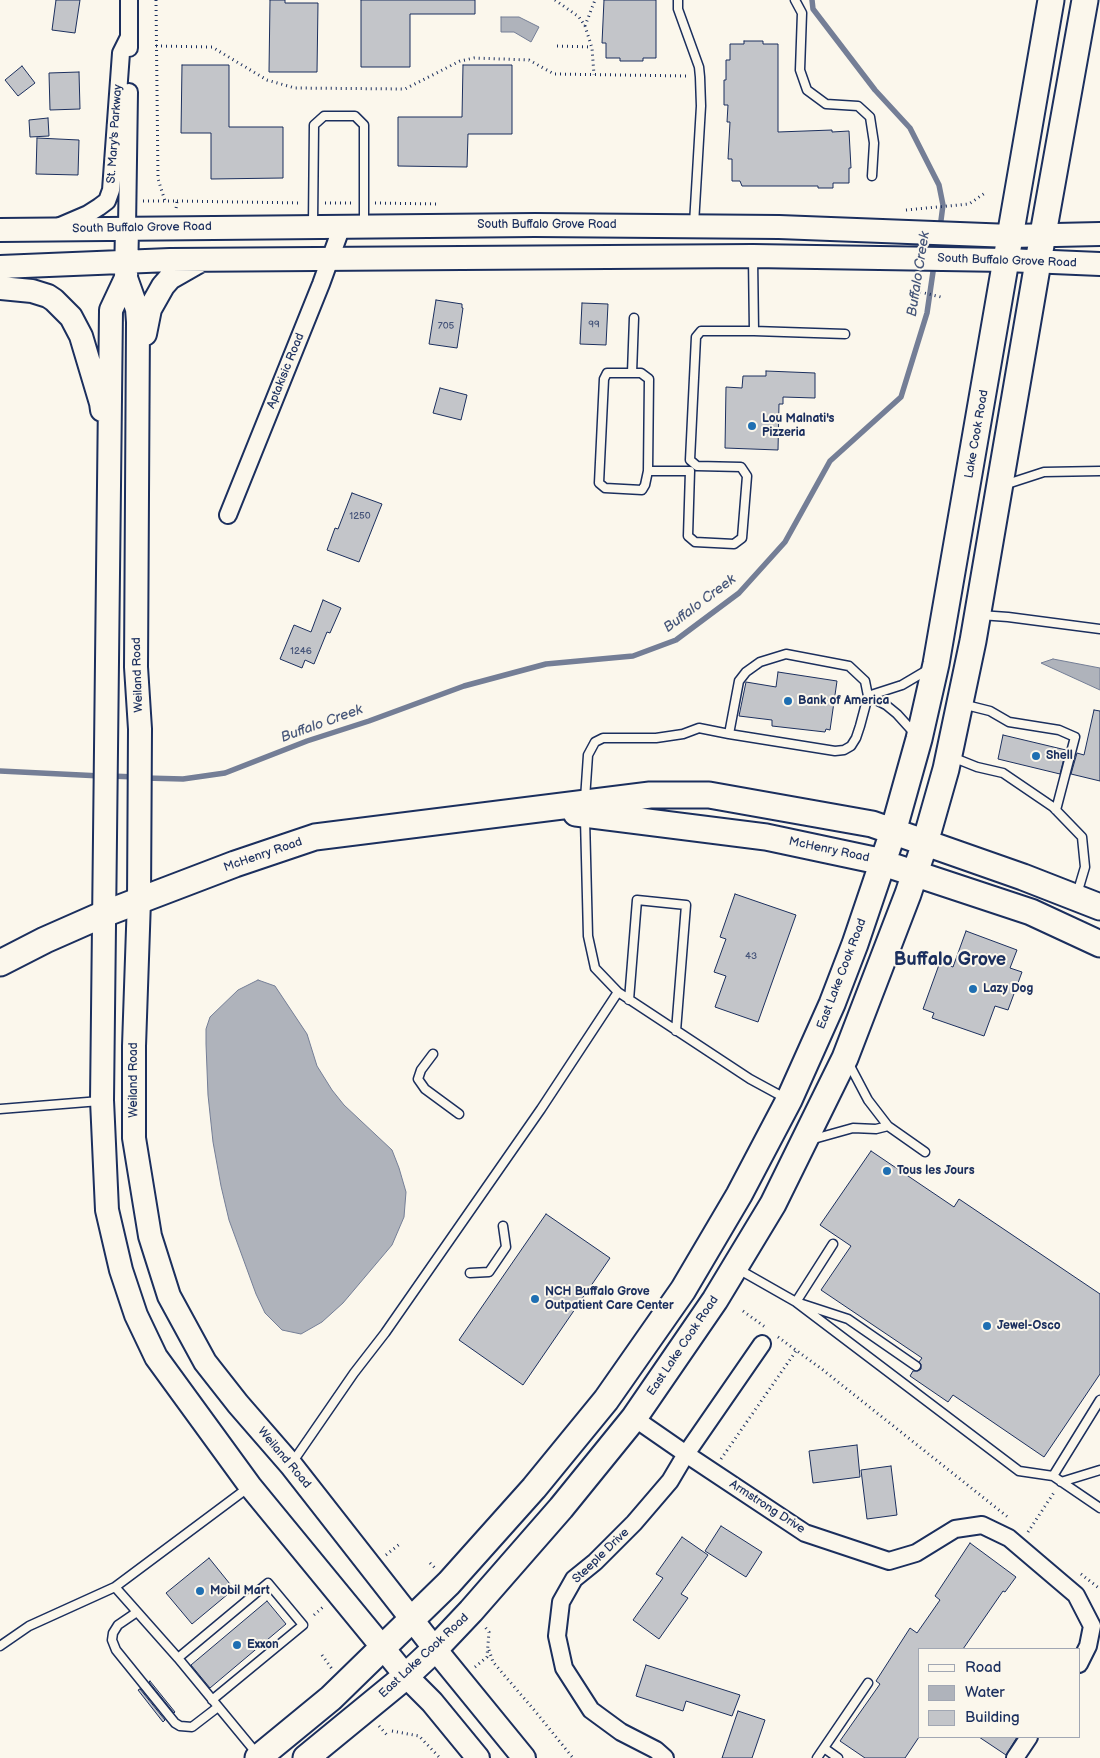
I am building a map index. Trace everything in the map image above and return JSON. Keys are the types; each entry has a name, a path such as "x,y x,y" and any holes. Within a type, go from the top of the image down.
{"main road":[{"name":"Lake Cook Road","path":"884,863 919,739 936,664 1051,0"},
{"path":"926,843 949,756 978,615 1085,0"},
{"name":"South Buffalo Grove Road","path":"0,230 313,226 694,226 779,227 1011,236 1097,234"},
{"path":"127,228 126,270 110,310 102,1100 107,1210 120,1270 136,1315 156,1357 250,1486 382,1648 432,1702 478,1758"},
{"name":"South Buffalo Grove Road","path":"0,267 126,270 201,260 753,256 1006,260 1092,264"},
{"path":"137,363 143,348 148,315 156,297 170,278 201,260"},
{"name":"Weiland Road","path":"126,270 137,309 136,667 140,729 139,900 134,1046 134,1138 150,1236 169,1296 205,1362 238,1404 291,1465 435,1649 524,1758"},
{"path":"0,288 32,291 48,296 71,317 81,336 101,403 109,487"},
{"name":"McHenry Road","path":"585,809 650,795 709,795 872,824 1100,908"},
{"name":"McHenry Road","path":"0,963 45,940 104,914 234,864 314,837 544,809 585,809 766,837 884,863 1031,912 1100,944"},
{"name":"East Lake Cook Road","path":"306,1758 406,1676 471,1611 561,1508 634,1418 715,1300 773,1204 845,1058 926,843"},
{"name":"East Lake Cook Road","path":"259,1757 331,1698 449,1583 469,1561 534,1488 606,1400 683,1290 739,1195 789,1100 832,1004 884,863"}],"street":[{"name":"St. Mary's Parkway","path":"127,228 129,0"},
{"name":"St. Mary's Parkway","path":"53,229 88,214 106,201 109,196 112,183 121,53 129,37"},
{"name":"Aptakisic Road","path":"228,515 331,259 353,226"},
{"name":"Steeple Drive","path":"665,1758 656,1750 621,1732 591,1710 564,1668 557,1636 561,1602 574,1579 634,1523 670,1480 766,1338"},
{"name":"Armstrong Drive","path":"634,1418 712,1472 806,1533 890,1561 916,1554 955,1529 982,1525 1009,1538 1076,1595 1092,1626 1088,1646 1080,1662"},
{"path":"1015,1758 1028,1738"}],"lane":[{"path":"678,0 678,9 699,67 700,77 699,163 694,226"},
{"path":"794,0 802,13 800,70 807,90 826,104 858,106 870,117 874,143 872,176"},
{"path":"313,226 314,124 324,116 355,116 364,125 353,226"},
{"path":"753,256 754,331"},
{"path":"632,373 634,318"},
{"path":"690,460 697,466 741,467 747,476 742,538 734,544 695,542 688,536 690,460 696,338 701,331 845,334"},
{"path":"641,373 649,379 648,471 642,490 605,488 599,483 604,379 607,374 641,373"},
{"path":"648,471 690,471"},
{"path":"1000,487 1044,472 1100,471"},
{"path":"978,615 1100,629"},
{"path":"729,734 739,680 746,672 760,662 786,654 849,666 865,681 868,696 856,738 851,746 844,750 835,751 729,734 699,728 683,734 656,738 603,738 595,742 588,755 585,809 588,936 595,968 618,992 750,1079 789,1100"},
{"path":"868,696 902,685 936,664"},
{"path":"868,696 886,705 897,714 919,739"},
{"path":"960,703 990,711 1009,722 1059,730 1076,737 1056,810"},
{"path":"949,756 977,767 1003,773 1056,810 1082,837 1085,866 1076,898"},
{"path":"629,1000 637,900 686,905 676,1031"},
{"path":"291,1465 541,1109 618,992"},
{"path":"433,1054 421,1070 418,1079 425,1089 459,1114"},
{"path":"845,1058 868,1100 888,1126 925,1152"},
{"path":"0,1109 102,1100"},
{"path":"805,1142 853,1128 876,1129 888,1126"},
{"path":"470,1273 489,1272 506,1247 503,1226"},
{"path":"796,1302 833,1244"},
{"path":"734,1267 796,1302 1019,1471 1052,1476 1100,1508"},
{"path":"796,1302 848,1319 916,1366"},
{"path":"1052,1476 1100,1400"},
{"path":"1062,1482 1100,1470"},
{"path":"0,1646 29,1626 115,1587 250,1486"},
{"path":"178,1658 268,1583 303,1625 212,1700"},
{"path":"115,1587 178,1658 259,1757"},
{"path":"137,1612 118,1625 113,1633 112,1640 116,1650 175,1723 180,1726 192,1727 218,1707"},
{"path":"817,1758 868,1683"},
{"path":"824,1748 838,1758"}],"path":[{"path":"156,0 158,178 165,201"},
{"path":"555,0 579,17 585,26 592,47 594,75"},
{"path":"585,26 594,0"},
{"path":"156,46 212,47 267,80 295,88 405,89 460,61 474,58 528,60 554,74 700,77"},
{"path":"556,46 592,47"},
{"path":"936,207 969,204 985,193"},
{"path":"920,292 941,297"},
{"path":"743,1311 766,1338"},
{"path":"776,1336 1012,1520"},
{"path":"712,1472 796,1351"},
{"path":"1035,1538 1028,1532 1062,1482"},
{"path":"1078,1572 1100,1590"},
{"path":"488,1647 493,1662 573,1758"},
{"path":"392,1731 419,1736 440,1758"}],"water":[{"path":"501,17 519,17 539,27 531,42 514,32 501,32"},
{"path":"1053,659 1100,668 1100,690 1041,663"},
{"path":"258,980 275,986 307,1034 317,1066 332,1090 344,1105 392,1150 406,1192 404,1217 392,1245 343,1303 322,1322 301,1334 282,1330 265,1313 256,1294 229,1220 213,1142 208,1095 206,1029 210,1017 238,990"}],"building":[{"path":"56,0 80,0 75,33 52,30"},
{"path":"270,0 285,0 285,3 318,3 317,72 269,72"},
{"path":"361,0 475,0 475,14 410,14 410,67 361,67"},
{"path":"604,0 656,0 656,58 643,58 643,61 620,61 620,58 606,58 606,43 602,43"},
{"path":"744,41 763,41 763,44 778,44 778,132 849,131 851,168 849,168 849,183 833,183 833,188 818,188 818,186 742,186 740,181 732,181 732,159 728,159 730,122 727,122 728,105 724,105 724,80 726,80 726,60 730,60 730,44 744,44"},
{"path":"182,65 229,65 229,127 283,127 283,178 211,179 211,133 181,133"},
{"path":"463,65 512,65 512,134 468,134 467,167 398,166 398,117 462,117"},
{"path":"22,66 35,83 18,96 5,80"},
{"path":"79,72 80,109 50,110 49,73"},
{"path":"48,118 49,136 30,137 29,120"},
{"path":"37,138 79,140 78,175 36,174"},
{"path":"436,300 462,304 457,348 429,344"},
{"path":"582,303 608,304 606,345 580,344"},
{"name":"Lou Malnati's Pizzeria","path":"766,371 815,373 815,398 783,397 783,404 779,404 778,450 725,448 726,387 742,388 743,376 766,376"},
{"path":"440,388 467,395 461,420 433,413"},
{"path":"352,493 382,504 359,562 327,550 335,528 338,529"},
{"path":"323,600 341,608 330,633 327,632 314,664 305,660 302,668 280,659 294,625 311,632"},
{"name":"Bank of America","path":"778,672 837,681 830,730 826,729 825,732 772,726 772,720 739,716 746,682 776,687"},
{"path":"1094,710 1100,711 1100,781 1071,774 1077,753 1084,755"},
{"name":"Shell","path":"1003,735 1066,750 1060,774 998,759"},
{"path":"735,894 796,915 758,1022 715,1007 726,976 714,972 726,939 720,937"},
{"name":"Lazy Dog","path":"966,931 1017,950 1010,968 1022,972 1008,1010 995,1006 984,1036 932,1018 934,1013 923,1009 940,962 953,967"},
{"name":"Jewel-Osco","path":"871,1151 954,1207 959,1199 1100,1294 1100,1374 1044,1457 953,1395 948,1402 910,1376 913,1371 921,1369 919,1362 922,1358 821,1290 851,1246 820,1225"},
{"name":"NCH Buffalo Grove Outpatient Care Center","path":"546,1214 610,1258 523,1385 459,1340"},
{"path":"857,1445 860,1477 813,1483 809,1451"},
{"path":"891,1466 897,1515 867,1519 861,1470"},
{"path":"721,1526 762,1552 746,1577 705,1551"},
{"path":"682,1537 708,1555 681,1594 688,1598 659,1639 633,1620 663,1578 656,1574"},
{"path":"970,1543 1016,1577 1005,1592 1003,1591 964,1648 918,1648 918,1738 905,1758 865,1758 840,1741 880,1684 876,1681 910,1628 917,1633 940,1600 935,1596"},
{"name":"Mobil Mart","path":"209,1558 234,1589 192,1624 166,1593"},
{"name":"Exxon","path":"267,1601 286,1624 210,1688 191,1665"},
{"path":"646,1665 740,1695 732,1716 686,1701 683,1711 636,1696"},
{"path":"149,1682 175,1712 174,1713"},
{"path":"140,1689 165,1720 163,1722 138,1690"},
{"path":"738,1711 765,1720 752,1758 722,1758"},
{"path":"980,1738 1016,1738 1006,1755"}],"waterway":[{"name":"Buffalo Creek","path":"812,0 813,9 875,90 910,128 939,185 943,205 940,228"},
{"name":"Buffalo Creek","path":"145,778 183,779 225,773 307,741 369,721 464,686 546,664 633,656 676,640 739,593 785,542 830,461 901,397 927,313 934,265"},
{"name":"Buffalo Creek","path":"0,771 101,776"},
{"name":"Buffalo Creek","path":"110,776 136,777"}],"place":[{"name":"Lou Malnati's Pizzeria","path":"752,426"},
{"name":"Bank of America","path":"788,701"},
{"name":"Shell","path":"1036,756"},
{"name":"Lazy Dog","path":"973,989"},
{"name":"Tous les Jours","path":"887,1171"},
{"name":"NCH Buffalo Grove Outpatient Care Center","path":"535,1299"},
{"name":"Jewel-Osco","path":"987,1326"},
{"name":"Mobil Mart","path":"200,1591"},
{"name":"Exxon","path":"237,1645"}],"district":[{"name":"Buffalo Grove","path":"950,960"}]}
